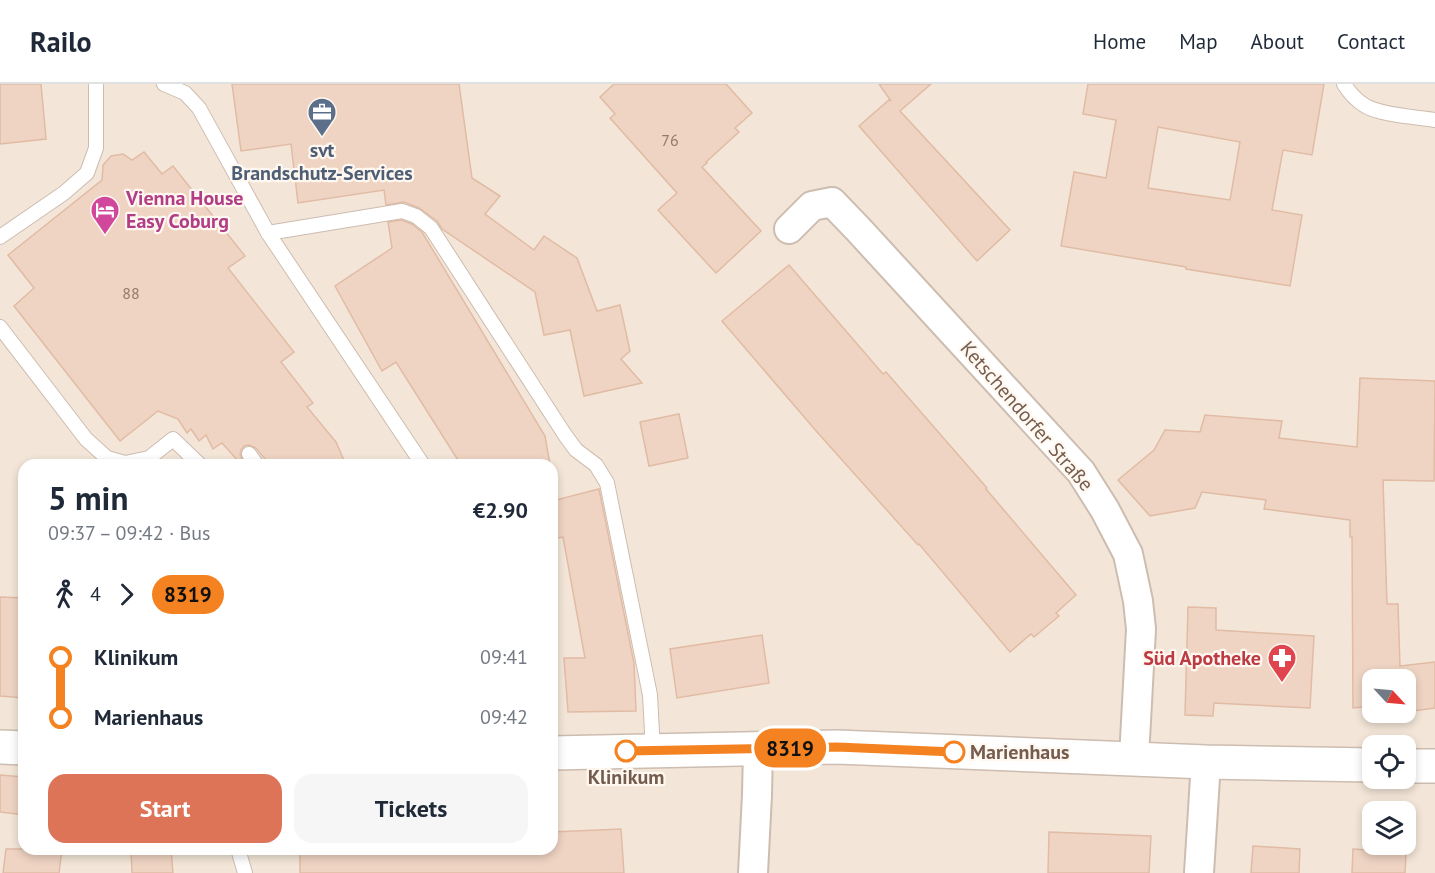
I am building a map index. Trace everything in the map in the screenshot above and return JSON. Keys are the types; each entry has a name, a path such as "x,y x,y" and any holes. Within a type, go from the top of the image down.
{"street":[{"name":"Ketschendorfer Straße","path":"789,229 812,206 832,202 1066,455 1081,472 1106,510 1128,554 1138,601 1141,629 1134,758"},
{"path":"0,747 18,748"},
{"path":"558,753 837,747 1206,762 1362,765"},
{"path":"753,873 758,749"},
{"path":"1199,873 1206,762"},
{"path":"1416,766 1435,766"}],"lane":[{"path":"0,237 64,193 87,173 96,148 96,84"},
{"path":"164,84 185,93 199,108 267,233 419,459"},
{"path":"1344,84 1365,106 1380,112 1435,120"},
{"path":"267,233 402,212 416,216 431,228 565,435 576,450 596,465 607,483 650,694 653,751"},
{"path":"0,327 86,439 111,459"},
{"path":"144,459 172,439 194,459"},
{"path":"240,855 245,873"}],"shaded area":[{"path":"0,84 1435,84 1435,873 0,873"}],"building":[{"path":"0,84 41,84 46,139 0,144"},
{"path":"232,84 459,84 472,178 500,196 485,214 534,250 544,236 577,258 597,311 620,305 630,351 621,359 642,383 584,396 570,330 544,335 535,292 442,229 437,221 419,208 404,202 386,205 384,190 298,203 291,144 241,151"},
{"path":"614,84 726,84 752,113 735,128 739,132 702,167 761,231 716,273 658,210 677,193 610,118 615,114 600,97"},
{"path":"879,84 931,84 900,111 1010,230 977,261 859,126 889,100 891,101"},
{"path":"1088,84 1324,84 1312,155 1283,150 1272,210 1302,215 1290,286 1061,246 1074,172 1106,178 1116,120 1083,114","holes":["1158,127 1240,142 1230,200 1148,188"]},
{"path":"144,152 162,174 173,166 245,256 228,268 294,352 281,362 313,403 307,407 336,442 343,459 265,459 256,448 249,445 244,446 241,450 242,459 236,459 222,443 213,449 206,435 199,441 191,429 187,433 178,419 158,411 120,441 14,306 34,288 8,255 102,180 103,165 111,156 123,154 132,160"},
{"path":"401,220 412,224 422,232 545,436 549,459 457,459 396,362 382,371 335,286 392,248 388,222"},
{"path":"789,265 883,374 886,372 987,488 1076,595 1056,613 1059,616 1034,637 1031,634 1010,652 919,544 817,432 722,321"},
{"path":"1360,378 1435,381 1434,481 1383,480 1387,604 1398,604 1400,666 1435,662 1435,708 1416,711 1416,669 1362,669 1362,707 1353,708 1350,520 1264,509 1266,500 1202,492 1195,508 1150,516 1118,480 1154,450 1165,430 1200,432 1205,415 1282,421 1279,438 1357,447"},
{"path":"679,414 688,458 649,466 640,422"},
{"path":"599,489 634,663 636,711 568,712 564,658 585,658 563,537 558,538 558,499"},
{"path":"0,597 18,598 18,698 0,696"},
{"path":"1188,607 1216,608 1216,630 1314,636 1310,708 1214,703 1213,716 1185,715"},
{"path":"762,635 769,683 677,698 670,649"},
{"path":"0,775 18,776 18,814 0,812"},
{"path":"621,829 624,873 300,873 300,855 558,855 558,832"},
{"path":"1049,832 1151,836 1149,873 1048,873"},
{"path":"1253,846 1300,849 1299,873 1251,873"},
{"path":"6,849 18,849 18,855 61,855 59,873 3,873"},
{"path":"1353,849 1362,850 1362,855 1406,855 1405,873 1352,873"},
{"path":"131,855 172,855 173,873 132,873"}],"bus line":[{"name":"8319","path":"626,751 837,747 954,752"}],"place":[{"name":"svt Brandschutz-Services","path":"322,138"},
{"name":"Vienna House Easy Coburg","path":"105,236"},
{"name":"Süd Apotheke","path":"1282,684"},
{"name":"Klinikum","path":"626,751"},
{"name":"Marienhaus","path":"954,752"}]}
